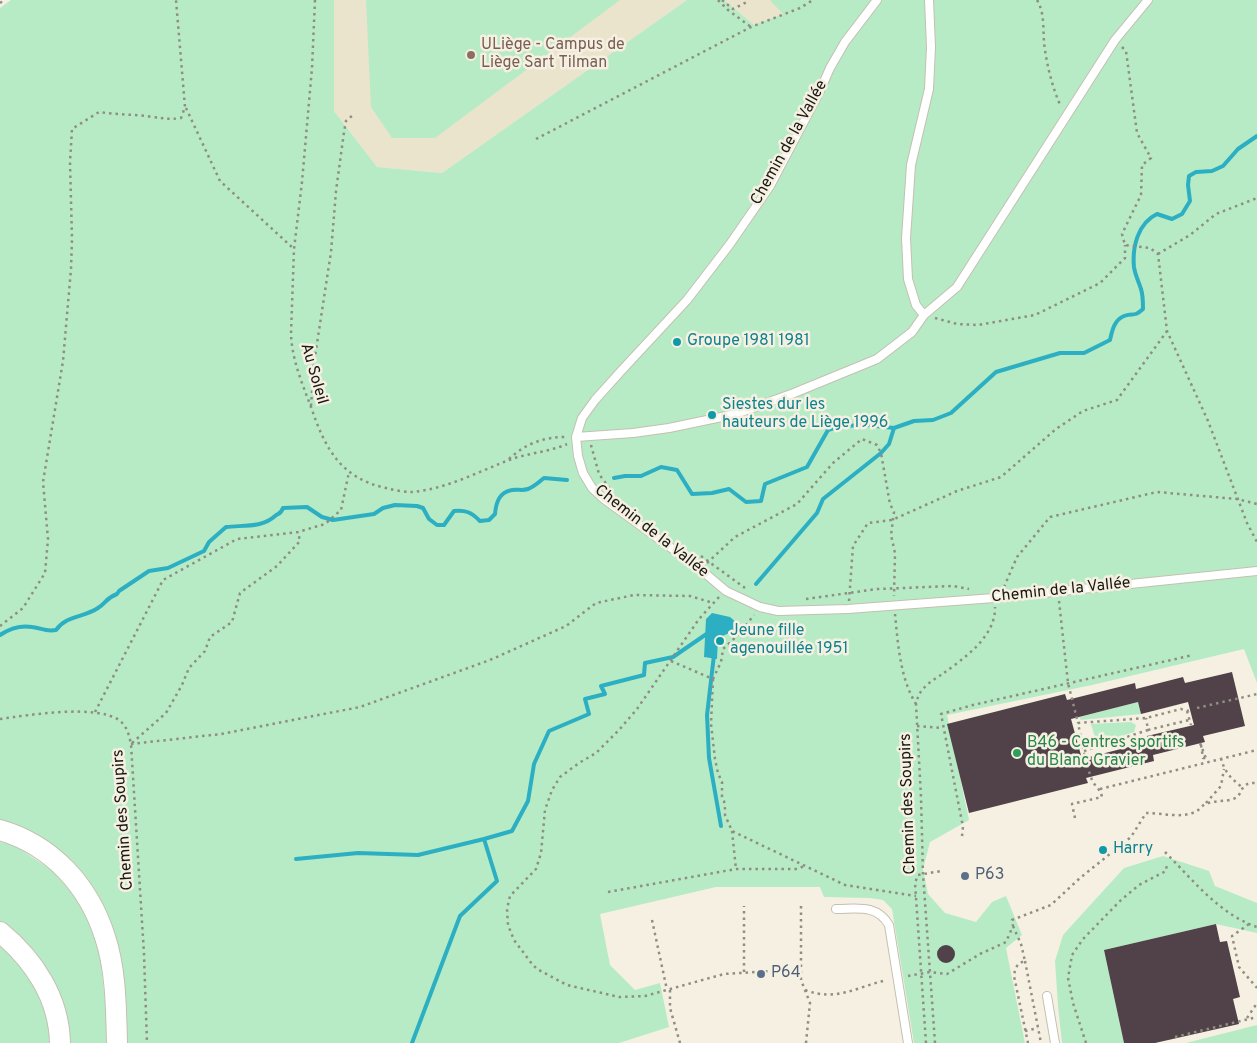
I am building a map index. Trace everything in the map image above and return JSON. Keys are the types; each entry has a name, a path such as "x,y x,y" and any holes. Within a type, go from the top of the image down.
{"main road":[{"path":"0,830 24,838 57,860 76,880 92,906 106,937 112,967 117,1043"},
{"path":"0,932 25,955 42,981 54,1008 60,1043"}],"lane":[{"name":"Chemin de la Vallée","path":"877,0 845,42 764,195 730,244 687,300 596,400 582,418 576,436 578,456 583,473 592,488 604,499 700,569 726,591 760,607 778,611 848,610 994,598 1257,571"},
{"path":"924,315 916,305 908,279 906,238 911,165 929,89 931,47 929,0"},
{"path":"576,436 634,433 736,414 794,393 876,359 895,346 912,332 924,315 957,287 1115,40 1148,0"},
{"path":"836,909 872,909 885,918 888,925 908,1043"},
{"path":"1047,996 1055,1043"}],"path":[{"path":"0,3 4,0"},
{"path":"176,0 185,107 220,181 294,250"},
{"name":"Au Soleil","path":"315,0 312,68 294,250 292,345 298,371 322,439 356,478 373,486 410,492 445,485 506,461 566,444 576,436"},
{"path":"718,0 728,10 751,26"},
{"path":"722,0 733,9 747,2"},
{"path":"536,139 751,26 800,8 813,0"},
{"path":"1037,0 1042,8 1044,49 1054,91 1065,117"},
{"path":"924,315 957,324 978,324 1035,315 1100,283 1125,258 1125,245 1122,234 1141,195 1142,165 1151,158 1137,133 1126,51 1115,40"},
{"path":"0,626 23,608 45,573 48,539 43,482 63,361 72,239 70,162 72,129 99,112 118,116 153,117 166,120 181,118 185,107"},
{"path":"311,408 314,363 331,252 336,191 344,132 346,121 352,115"},
{"path":"1158,254 1190,235 1216,214 1257,198"},
{"path":"1125,245 1150,248 1158,254 1167,331 1208,421 1246,523 1257,542"},
{"path":"848,610 853,546 868,523 892,520 957,491 1000,477 1056,429 1083,411 1118,400 1167,331"},
{"path":"506,461 521,449 536,441 576,436"},
{"path":"590,436 599,474 616,495"},
{"path":"700,569 735,537 797,504 833,463 862,439 877,444 881,453 890,504 894,512 891,535 894,553 894,605 904,678 916,704"},
{"path":"95,712 163,580 237,539 298,532 325,524 340,510 349,472"},
{"path":"916,704 920,692 964,658 989,630 995,618 994,598 1017,557 1050,517 1157,492 1237,499 1257,504"},
{"path":"131,744 166,713 188,668 205,652 210,637 232,622 240,593 277,566 300,541 298,532"},
{"path":"694,551 748,590"},
{"path":"802,600 849,592 895,588 961,587 994,598"},
{"path":"726,591 699,619 637,709 619,730 596,753 560,777 552,790 545,810 542,853 536,869 510,896 507,909 508,925 514,940 532,964 559,982 576,988 619,997 645,996 724,974 788,970 801,972"},
{"path":"1058,592 1068,683 1093,783 1100,789 1102,797 1072,804 1075,818"},
{"path":"131,744 221,734 360,707 463,671 498,656 566,626 596,603 634,595 690,596 713,603"},
{"path":"736,869 732,831 724,815 726,809 722,797 722,782 715,759 711,724 713,679 721,662 724,649 740,633 760,607"},
{"path":"962,836 963,827 941,714 1193,655"},
{"path":"671,660 713,679"},
{"path":"1197,708 1257,694"},
{"name":"Chemin des Soupirs","path":"916,704 923,874 935,1043"},
{"path":"1078,723 1146,718 1181,709 1188,710 1191,726"},
{"name":"Chemin des Soupirs","path":"0,719 95,712 119,721 128,730 131,744 144,954 147,1043"},
{"path":"1146,718 1148,730"},
{"path":"1084,751 1148,730 1189,720"},
{"path":"917,726 943,728"},
{"path":"1200,744 1207,759"},
{"path":"1100,789 1207,759 1222,758 1257,750"},
{"path":"1041,1043 1022,944 1012,920 1051,905 1080,878 1131,837 1146,813 1181,815 1196,811 1222,786 1224,768 1222,758"},
{"path":"1224,768 1235,782 1242,787"},
{"path":"1205,804 1234,799 1238,796 1242,787 1250,783 1257,783"},
{"path":"732,831 845,885 916,896"},
{"path":"1165,852 1219,907 1257,927"},
{"path":"1086,1043 1073,1003 1068,978 1072,955 1083,939 1121,900 1139,885 1166,871 1167,863"},
{"path":"608,892 736,869 798,869 804,866"},
{"path":"926,1043 916,879 923,874 941,871"},
{"path":"744,906 744,972"},
{"path":"801,906 801,972 810,1004 806,1043"},
{"path":"652,920 668,990 670,1008 680,1043"},
{"path":"1249,924 1232,936 1239,967 1257,988"},
{"path":"805,990 822,995 842,994 864,986 897,978 930,972 947,974 980,954 1006,942 1013,926"},
{"path":"1025,961 1020,962 1015,968 1014,976 1028,1043"},
{"path":"1246,1020 1257,1003"},
{"path":"1175,1037 1257,1017"},
{"path":"1025,1031 1038,1028"}],"shaded area":[{"name":"ULiège - Campus de Liège Sart Tilman","path":"334,0 687,0 442,173 377,167 334,111"},
{"path":"724,0 802,0 783,14 754,25"}],"green space":[{"path":"11,0 334,0 334,111 377,167 442,173 687,0 724,0 754,25 783,14 770,0 1257,0 1257,683 1244,649 1092,685 947,715 969,820 930,842 923,869 928,894 945,913 976,922 992,902 1006,896 1022,935 1006,948 1025,1043 914,1043 892,909 883,900 824,897 820,887 716,887 600,914 610,965 635,990 660,983 669,1027 619,1043 124,1043 86,880 0,827 0,8"},
{"path":"366,0 620,0 435,138 392,138 371,107"},
{"path":"1138,702 1141,714 1081,720 1079,717"},
{"path":"1131,722 1136,725 1134,732 1097,744 1091,724"},
{"path":"0,842 14,845 74,885 98,938 108,1043 0,1043"},
{"path":"1163,856 1209,871 1215,886 1257,903 1257,933 1216,924 1104,950 1124,1043 1062,1043 1055,961 1063,935 1124,868"},
{"path":"1257,1025 1257,1043 1186,1043"}],"water":[{"path":"712,613 730,617 737,623 736,630 718,638 717,659 704,657 706,619"}],"building":[{"path":"1232,672 1245,726 1203,736 1205,742 1153,755 1154,761 1086,778 1088,783 969,813 947,724 1065,694 1067,700 1135,683 1136,689 1183,677 1185,683","holes":["1138,702 1141,714 1188,702 1194,725 1147,736 1148,742 1082,759 1071,719"]},
{"path":"1216,924 1220,942 1227,941 1240,997 1233,999 1239,1024 1155,1043 1124,1043 1104,950"},
{"path":"946,945 952,948 955,954 952,960 946,963 940,960 937,954 940,948"}],"waterway":[{"path":"614,478 641,476 661,467 677,470 692,494 712,493 729,489 746,502 761,501 765,484 807,467 828,430 840,426 867,425 894,428 914,421 933,420 951,413 996,372 1060,353 1084,353 1110,340 1118,320 1143,309 1142,294 1135,270 1134,252 1138,236 1145,223 1157,214 1172,219 1182,214 1190,201 1189,176 1196,172 1212,171 1223,166 1238,149 1257,136"},
{"path":"756,584 817,513 823,499 881,453 889,444 894,428"},
{"path":"0,635 19,627 35,627 49,631 56,630 70,619 98,608 149,571 168,568 204,551 209,542 226,527 264,522 280,513 283,508 307,507 322,517 333,520 374,514 383,508 395,505 417,506 423,508 429,519 437,525 444,525 454,511 468,512 480,521 489,520 495,514 496,506 504,493 528,489 544,478 567,480"},
{"path":"412,1043 460,916 497,881 484,839 512,831 528,801 534,764 549,731 589,714 585,699 605,694 601,686 644,675 645,663 673,657 708,633"},
{"path":"714,655 707,715 709,758 721,826"},
{"path":"296,859 358,853 418,855 484,839"}],"place":[{"name":"ULiège - Campus de Liège Sart Tilman","path":"471,55"},
{"name":"Groupe 1981 1981","path":"677,342"},
{"name":"Siestes dur les hauteurs de Liège 1996","path":"712,415"},
{"name":"Jeune fille agenouillée 1951","path":"720,641"},
{"name":"B46 - Centres sportifs du Blanc Gravier","path":"1017,753"},
{"name":"Harry","path":"1103,850"},
{"name":"P63","path":"965,876"},
{"name":"P64","path":"761,974"}]}
